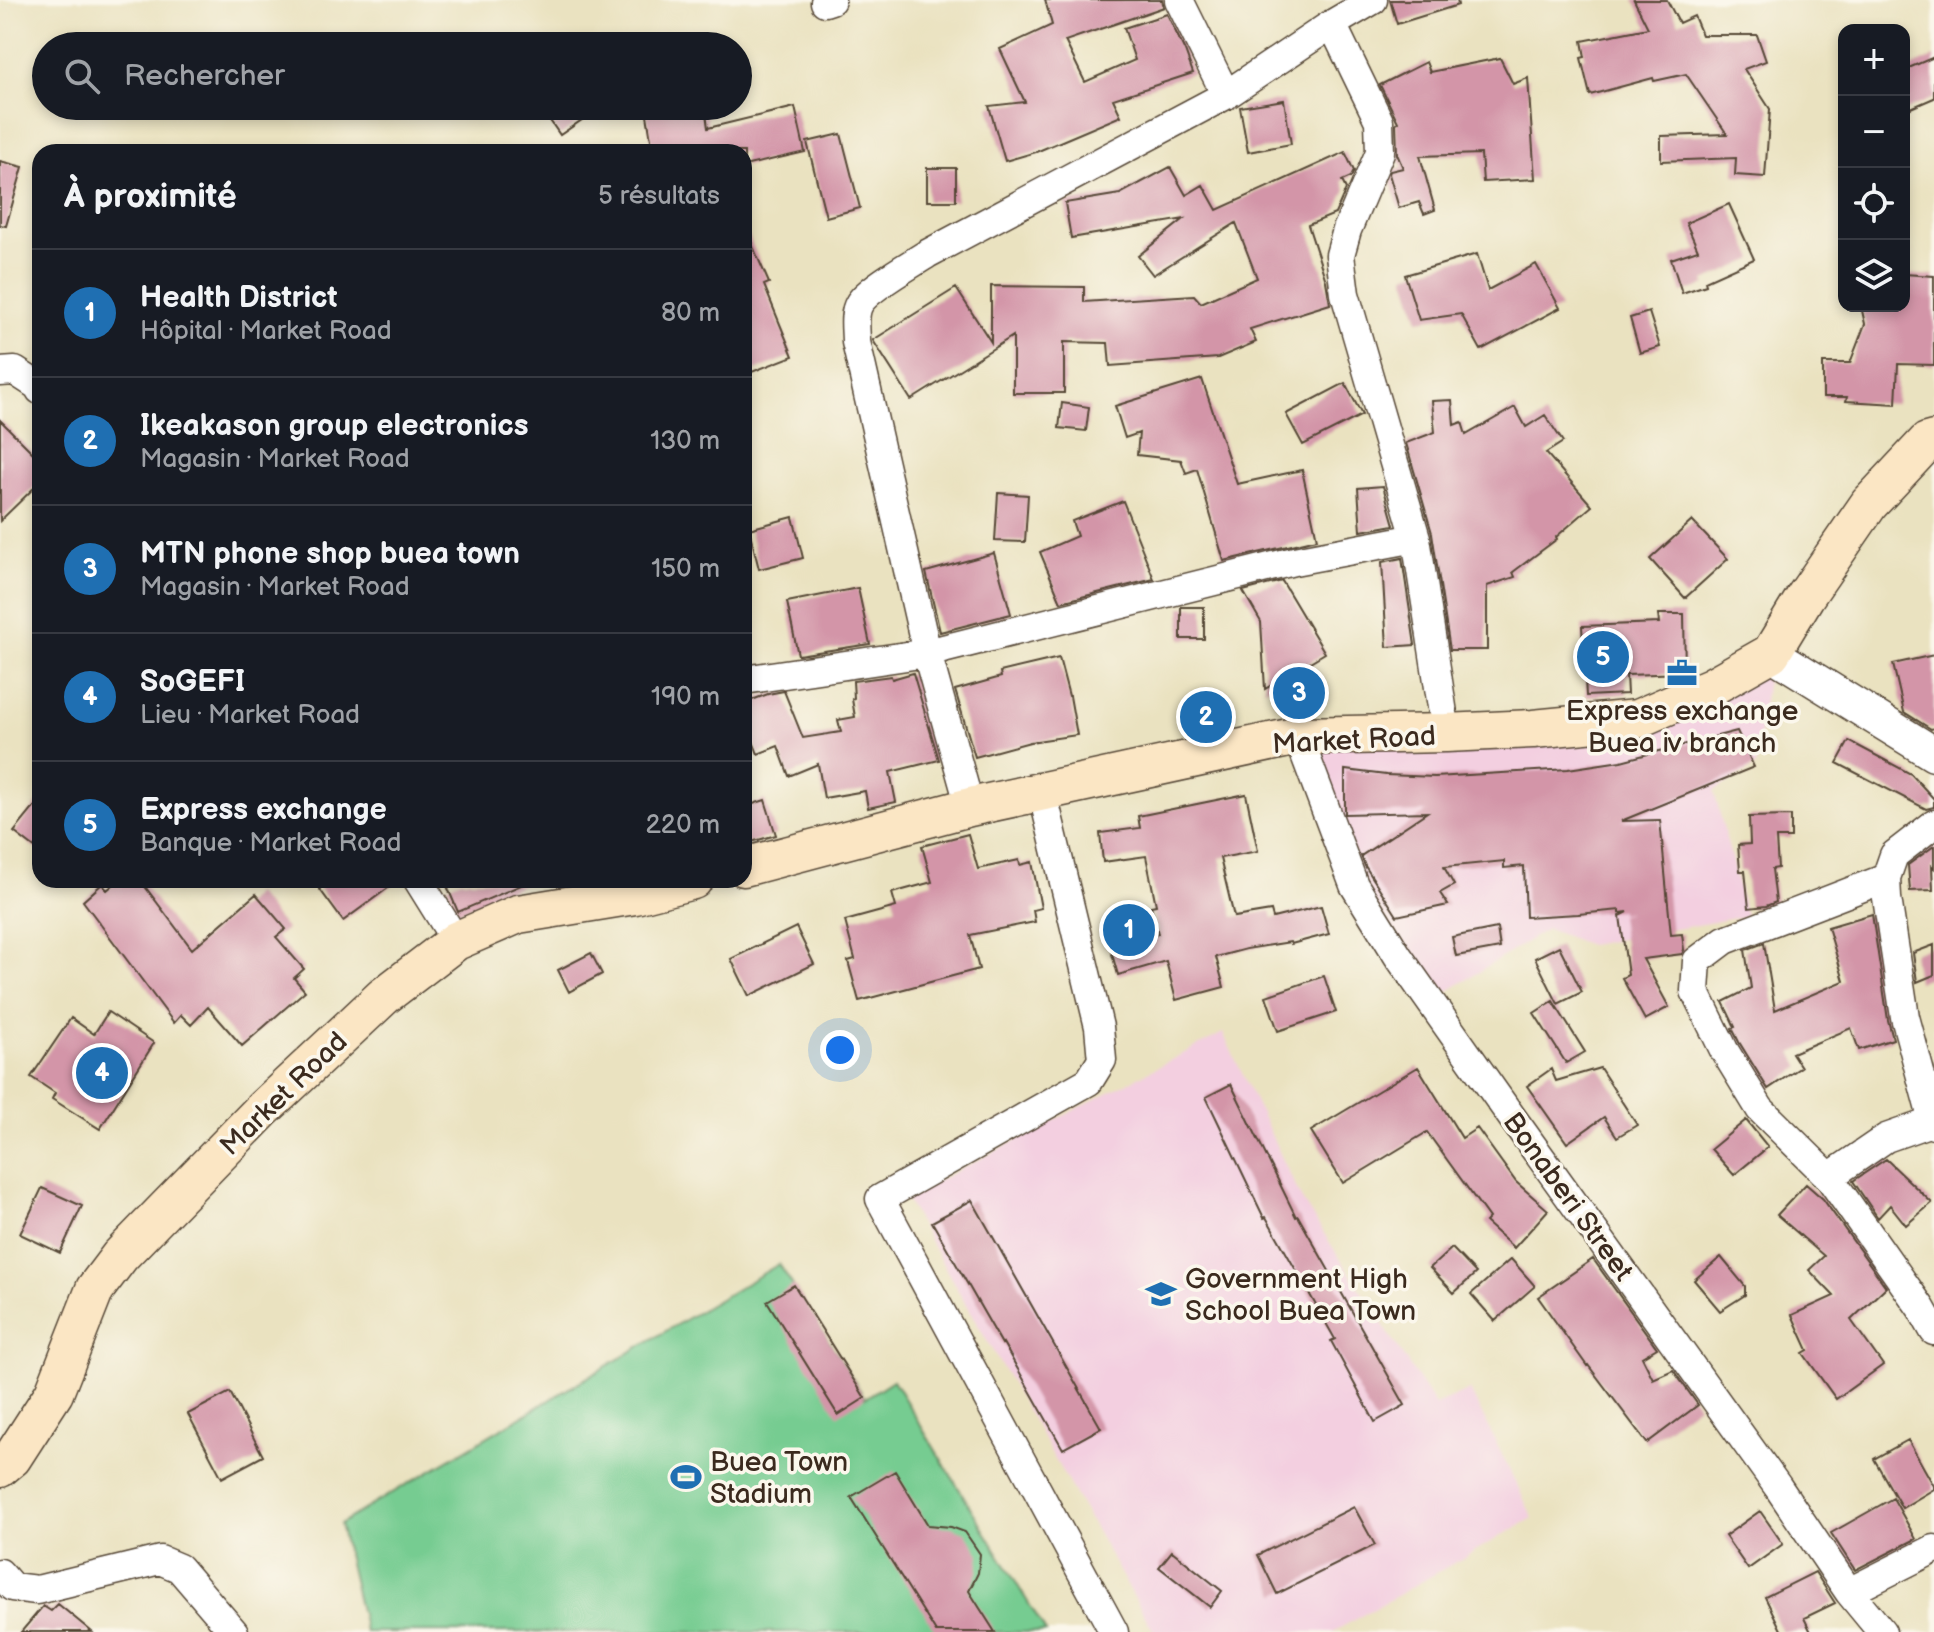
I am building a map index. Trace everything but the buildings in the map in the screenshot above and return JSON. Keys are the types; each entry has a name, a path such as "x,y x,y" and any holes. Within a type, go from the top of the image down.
{"main road":[{"path":"1771,653 1869,504 1927,442 1934,440"},
{"name":"Market Road","path":"752,865 970,807 1298,736 1533,729 1637,719 1711,687 1771,653"},
{"name":"Market Road","path":"0,1468 12,1458 54,1393 95,1289 120,1256 263,1109 384,996 456,941 518,914 662,888"}],"street":[{"path":"1179,0 1226,95"},
{"path":"970,807 927,653 856,342 855,322 859,303 881,283 927,254 1226,95 1373,0"},
{"path":"1332,24 1379,121 1380,152 1347,230 1340,255 1345,294 1416,538 1446,733"},
{"path":"0,372 15,371 32,382"},
{"path":"752,679 927,653 1294,561 1416,538"},
{"path":"1771,653 1934,754"},
{"name":"Bonaberi Street","path":"1298,736 1354,885 1398,956 1778,1487 1849,1592 1882,1632"},
{"path":"1042,791 1099,1027 1102,1060 1089,1081 880,1199 1114,1632"},
{"path":"1829,1177 1886,1138 1933,1123 1905,1017 1886,878 1894,855 1934,824"},
{"path":"1886,878 1725,940 1697,961 1695,991 1724,1050 1760,1109 1829,1177 1934,1331"},
{"path":"423,888 456,941"},
{"path":"1849,1592 1934,1549"},
{"path":"4,1587 37,1590 160,1560 179,1568 234,1632"}],"shaded area":[{"path":"1768,668 1756,766 1714,791 1746,916 1589,945 1547,929 1439,997 1355,875 1306,745 1579,736"},
{"name":"Government High School Buea Town","path":"1223,1033 1301,1198 1435,1405 1470,1390 1533,1518 1333,1632 1154,1632 905,1198"}],"green space":[{"name":"Buea Town Stadium","path":"779,1264 865,1398 893,1380 1046,1632 365,1632 340,1524"}],"place":[{"name":"Express exchange","path":"1603,657"},
{"name":"Express exchange Buea iv branch","path":"1682,673"},
{"name":"MTN phone shop buea town","path":"1299,693"},
{"name":"Ikeakason group electronics","path":"1206,717"},
{"name":"Health District","path":"1129,930"},
{"name":"SoGEFI","path":"102,1073"},
{"name":"Government High School Buea Town","path":"1161,1294"},
{"name":"Buea Town Stadium","path":"686,1477"}]}
